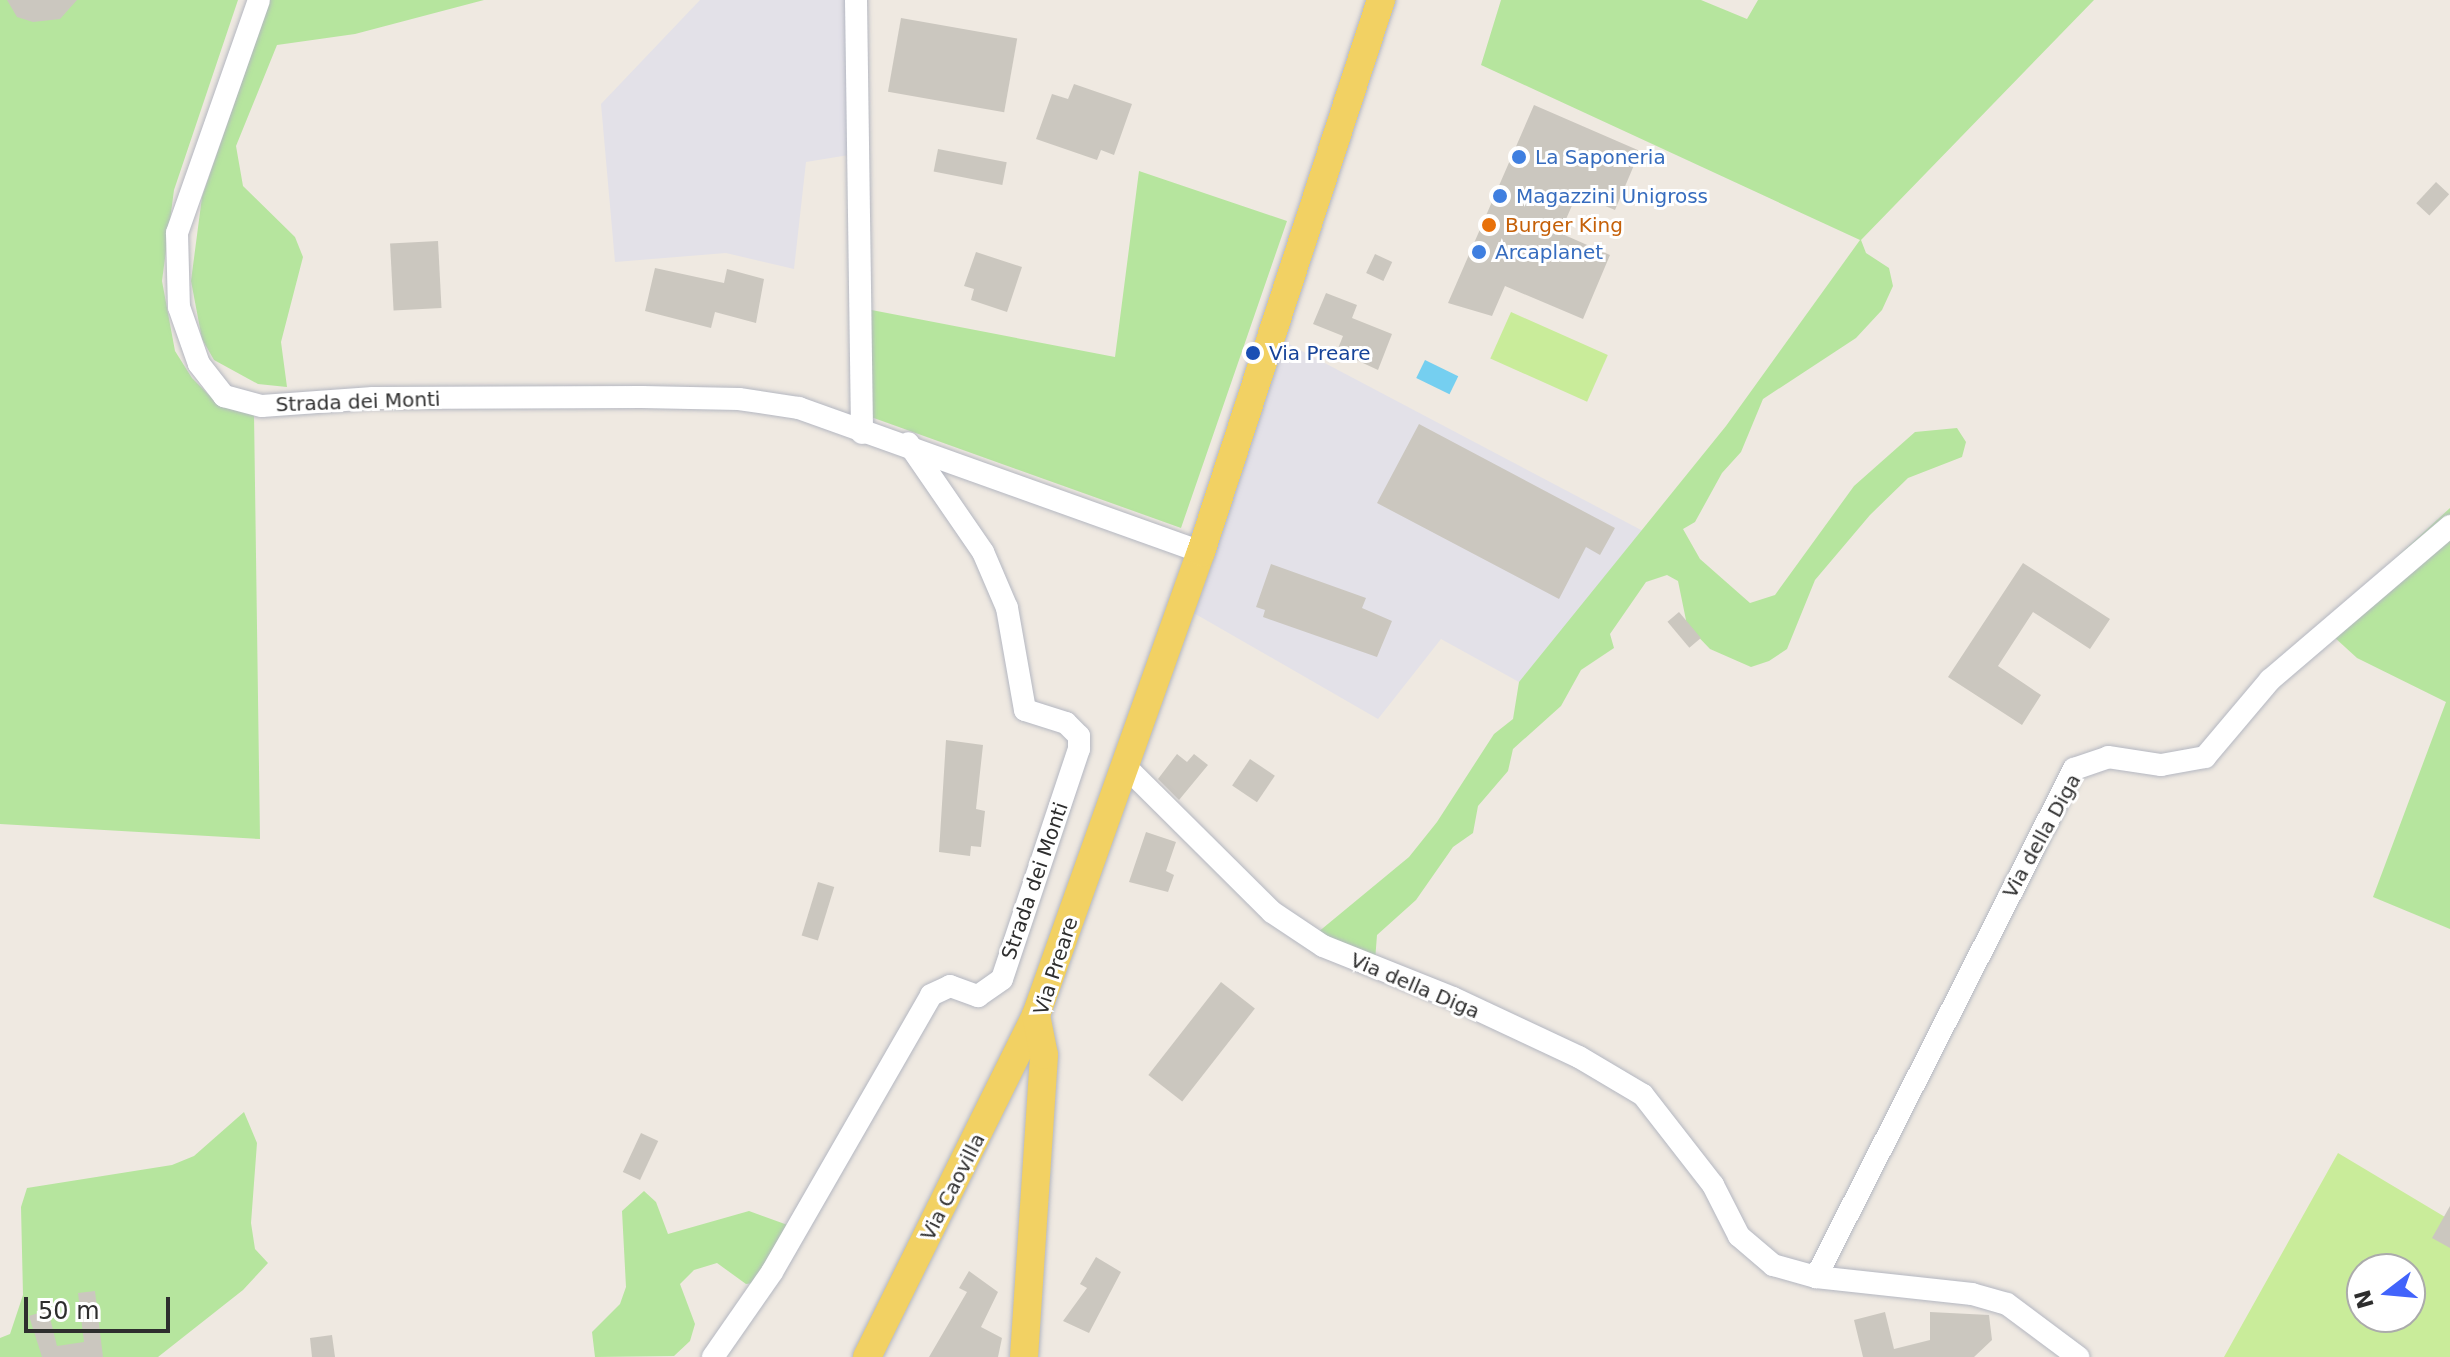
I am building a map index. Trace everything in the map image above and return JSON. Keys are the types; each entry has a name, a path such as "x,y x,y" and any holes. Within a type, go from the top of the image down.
{"main road":[{"name":"Via Preare","path":"1024,1357 1044,1055 1036,1015 1201,552 1381,0"},
{"name":"Via Caovilla","path":"867,1357 1036,1015"}],"street":[{"name":"Strada dei Monti","path":"259,0 177,233 179,307 199,364 224,396 262,406 373,398 739,399 799,408 862,433 907,442 1201,552"},
{"path":"856,0 862,433"},
{"name":"Strada dei Monti","path":"713,1357 772,1272 931,995 950,986 978,996 1002,979 1079,749 1079,736 1066,723 1025,710 1007,608 983,552 907,442"},
{"name":"Via della Diga","path":"1816,1277 2074,769 2108,757 2161,765 2205,757 2270,680 2450,526"},
{"name":"Via della Diga","path":"1125,766 1272,912 1323,946 1453,998 1579,1057 1643,1095 1713,1185 1739,1236 1773,1265 1816,1277 1972,1294 2007,1304 2078,1357"}],"shaded area":[{"path":"700,0 847,0 855,154 806,162 794,269 726,253 615,262 601,104"},
{"path":"1283,341 1643,531 1519,682 1441,639 1378,719 1192,612"}],"green space":[{"path":"0,0 238,0 174,190 162,281 175,351 192,378 209,395 254,413 260,839 0,824"},
{"path":"270,0 484,0 355,34 277,45 236,146 243,186 295,237 303,257 281,342 287,387 258,384 214,360 202,339 191,281 202,197"},
{"path":"1501,0 1701,0 1747,19 1758,0 2094,0 1861,240 1866,253 1889,268 1893,286 1882,310 1856,338 1763,399 1741,452 1722,473 1695,522 1683,529 1700,559 1750,603 1775,595 1854,486 1915,432 1957,428 1966,442 1962,457 1908,478 1870,515 1815,580 1787,649 1769,661 1751,667 1710,649 1687,625 1678,581 1667,575 1646,582 1610,634 1614,648 1581,670 1561,706 1513,749 1508,771 1478,806 1473,833 1453,847 1416,900 1377,935 1375,961 1317,933 1409,857 1437,822 1494,734 1513,719 1519,682 1726,426 1860,240 1481,65"},
{"path":"1139,171 1287,221 1181,528 857,412 856,307 1115,357"},
{"path":"1511,312 1608,355 1587,402 1490,359"},
{"path":"2450,508 2450,929 2373,897 2446,702 2357,658 2322,626"},
{"path":"244,1112 257,1143 251,1223 255,1249 268,1263 243,1290 158,1357 0,1357 0,1338 10,1334 23,1295 21,1207 27,1188 172,1165 194,1156"},
{"path":"2338,1153 2450,1220 2450,1357 2224,1357"},
{"path":"644,1191 656,1202 668,1234 749,1211 807,1232 769,1281 746,1284 717,1263 694,1270 680,1284 695,1324 690,1341 674,1356 595,1357 592,1332 620,1304 626,1287 622,1211"}],"water":[{"path":"1425,360 1458,376 1449,394 1416,378"}],"building":[{"path":"7,0 77,0 60,19 33,22 17,17"},
{"path":"901,18 1017,38 1004,112 888,92"},
{"path":"1074,84 1132,104 1114,155 1101,150 1097,160 1036,139 1052,94 1068,99"},
{"path":"1534,105 1640,151 1615,210 1577,194 1560,233 1610,255 1583,319 1505,286 1492,316 1448,303"},
{"path":"938,149 1007,162 1002,185 934,172"},
{"path":"2436,182 2449,194 2429,215 2416,203"},
{"path":"438,241 442,308 394,310 390,244"},
{"path":"976,252 1022,267 1007,312 971,300 974,289 964,286"},
{"path":"1375,254 1392,262 1383,281 1366,273"},
{"path":"655,268 724,283 727,269 764,279 756,323 715,312 711,328 645,311"},
{"path":"1326,293 1357,305 1352,318 1392,334 1378,370 1337,351 1343,336 1313,324"},
{"path":"1419,424 1615,528 1600,555 1586,547 1559,599 1377,503"},
{"path":"2023,563 2110,619 2090,649 2033,612 1998,666 2041,695 2022,725 1948,677"},
{"path":"1271,564 1366,598 1362,608 1392,621 1377,657 1263,617 1265,610 1256,607"},
{"path":"1679,612 1701,638 1689,648 1668,622"},
{"path":"946,740 983,745 976,809 985,811 981,847 971,846 970,856 939,852"},
{"path":"1177,754 1187,762 1194,754 1208,765 1179,800 1158,779"},
{"path":"1250,759 1275,776 1257,802 1232,786"},
{"path":"1146,832 1176,842 1166,871 1174,875 1168,892 1129,882"},
{"path":"818,882 834,887 818,941 802,936"},
{"path":"1221,982 1255,1008 1182,1101 1148,1075"},
{"path":"641,1133 658,1141 640,1180 623,1172"},
{"path":"2450,1206 2450,1248 2432,1238"},
{"path":"1096,1257 1121,1272 1089,1333 1063,1321 1087,1288 1080,1284"},
{"path":"969,1271 998,1292 981,1327 1002,1338 998,1357 929,1357 967,1292 959,1288"},
{"path":"95,1291 103,1357 42,1357 29,1316 48,1310 57,1346 84,1342 78,1293"},
{"path":"1885,1312 1894,1349 1930,1340 1930,1312 1989,1315 1992,1340 1974,1357 1863,1357 1854,1320"},
{"path":"332,1335 335,1357 312,1357 310,1338"}],"place":[{"name":"La Saponeria","path":"1519,157"},
{"name":"Magazzini Unigross","path":"1500,196"},
{"name":"Burger King","path":"1489,225"},
{"name":"Arcaplanet","path":"1479,252"},
{"name":"Via Preare","path":"1253,353"}]}
